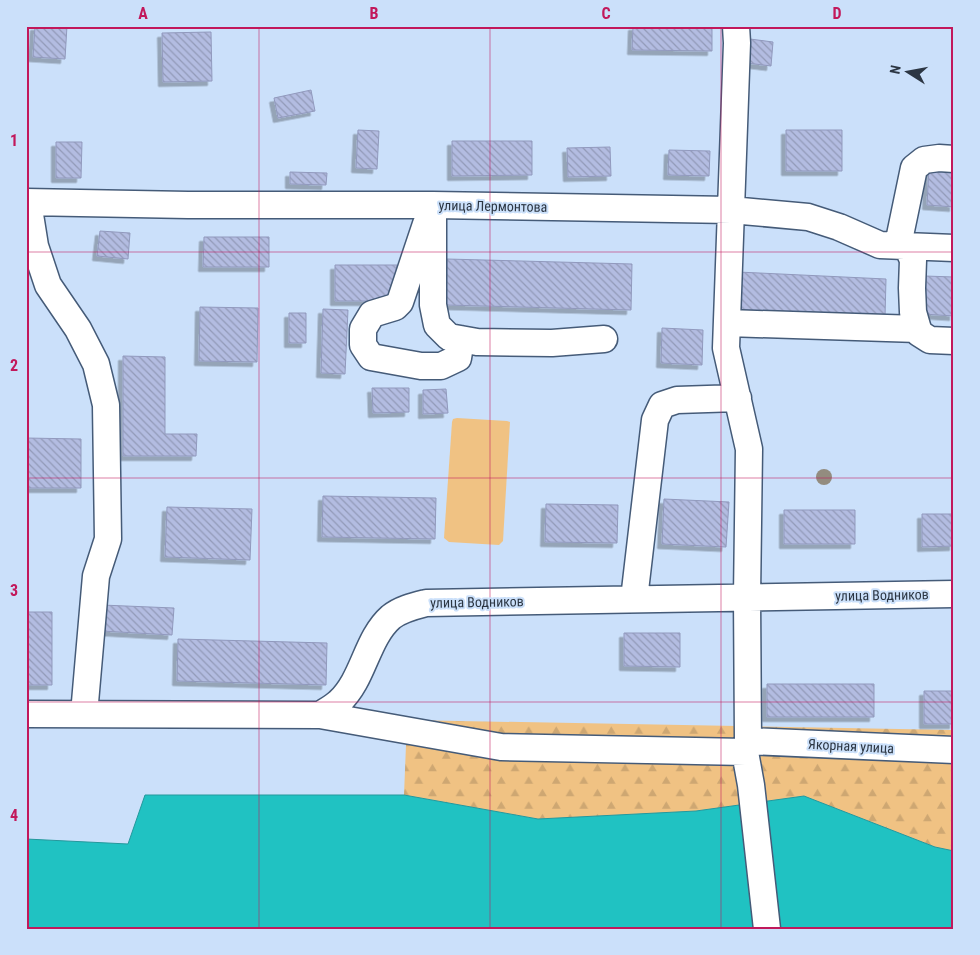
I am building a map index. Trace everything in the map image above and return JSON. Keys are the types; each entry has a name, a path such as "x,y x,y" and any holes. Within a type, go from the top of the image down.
{"street":[{"path":"736,26 738,43 726,348 749,450 746,746 752,785 767,929"},
{"path":"954,159 924,160 914,168 902,245 913,260 913,312 919,333 930,340 954,341"},
{"path":"27,202 35,246 36,275 48,285 78,329 96,364 106,405 108,539 96,576 84,714"},
{"name":"улица Лермонтова","path":"27,202 188,205 433,205 731,210 808,217 839,227 880,245 954,248"},
{"path":"433,205 433,305 437,325 449,337 478,342 552,343 604,339"},
{"path":"433,205 400,302 395,306 372,314 363,329 363,345 371,356 421,366 441,366 458,358 461,339"},
{"path":"727,323 918,329"},
{"path":"634,599 656,420 662,405 676,400 738,398"},
{"name":"улица Водников","path":"320,715 339,702 351,686 382,626 392,616 403,610 426,602 954,594"},
{"path":"26,714 320,715"},
{"name":"Якорная улица","path":"320,715 501,747 746,746 954,750"}],"green space":[{"path":"453,419 510,422 503,541 499,545 449,542 444,538 452,422"},
{"path":"407,720 954,730 954,851 935,847 804,796 696,811 538,819 404,795"}],"shaded area":[{"path":"145,795 404,795 538,819 696,811 804,796 935,847 954,851 954,929 26,929 26,839 128,844"}],"building":[{"path":"35,26 67,26 65,59 33,57"},
{"path":"633,26 712,26 712,51 632,50"},
{"path":"211,32 212,81 163,82 162,33"},
{"path":"750,39 773,42 771,66 747,63"},
{"path":"311,90 315,111 278,118 274,98"},
{"path":"358,130 379,131 377,169 356,168"},
{"path":"786,130 842,130 842,171 786,171"},
{"path":"452,141 532,141 532,175 452,176"},
{"path":"56,142 82,142 81,178 56,178"},
{"path":"610,147 611,176 568,177 567,148"},
{"path":"669,150 710,151 709,176 668,175"},
{"path":"929,167 954,168 954,207 927,205"},
{"path":"290,172 327,173 326,185 290,184"},
{"path":"100,231 130,233 128,259 97,256"},
{"path":"204,237 269,237 269,267 203,267"},
{"path":"447,259 632,264 631,310 446,305"},
{"path":"335,265 397,265 397,301 335,301"},
{"path":"738,272 886,279 885,317 736,311"},
{"path":"925,276 954,277 954,316 923,314"},
{"path":"200,307 258,308 257,362 199,361"},
{"path":"26,309 28,309 28,380 26,380"},
{"path":"323,309 348,310 345,374 321,373"},
{"path":"289,313 306,313 306,343 289,343"},
{"path":"662,328 703,330 702,365 661,363"},
{"path":"123,356 165,357 165,434 197,434 196,456 123,456"},
{"path":"372,388 409,388 409,412 373,413"},
{"path":"446,389 448,413 423,414 423,390"},
{"path":"26,438 81,439 81,488 26,488"},
{"path":"323,496 436,498 435,539 322,537"},
{"path":"664,499 729,502 726,547 662,544"},
{"path":"546,504 618,505 617,543 545,542"},
{"path":"167,507 252,509 250,560 165,557"},
{"path":"784,510 855,510 855,544 784,544"},
{"path":"922,514 954,514 954,546 922,547"},
{"path":"102,605 174,608 172,635 101,631"},
{"path":"26,612 52,612 52,685 26,685"},
{"path":"624,633 680,633 680,667 624,666"},
{"path":"178,639 327,643 326,685 177,681"},
{"path":"767,684 874,684 874,717 767,717"},
{"path":"924,691 954,691 954,724 924,724"}]}
